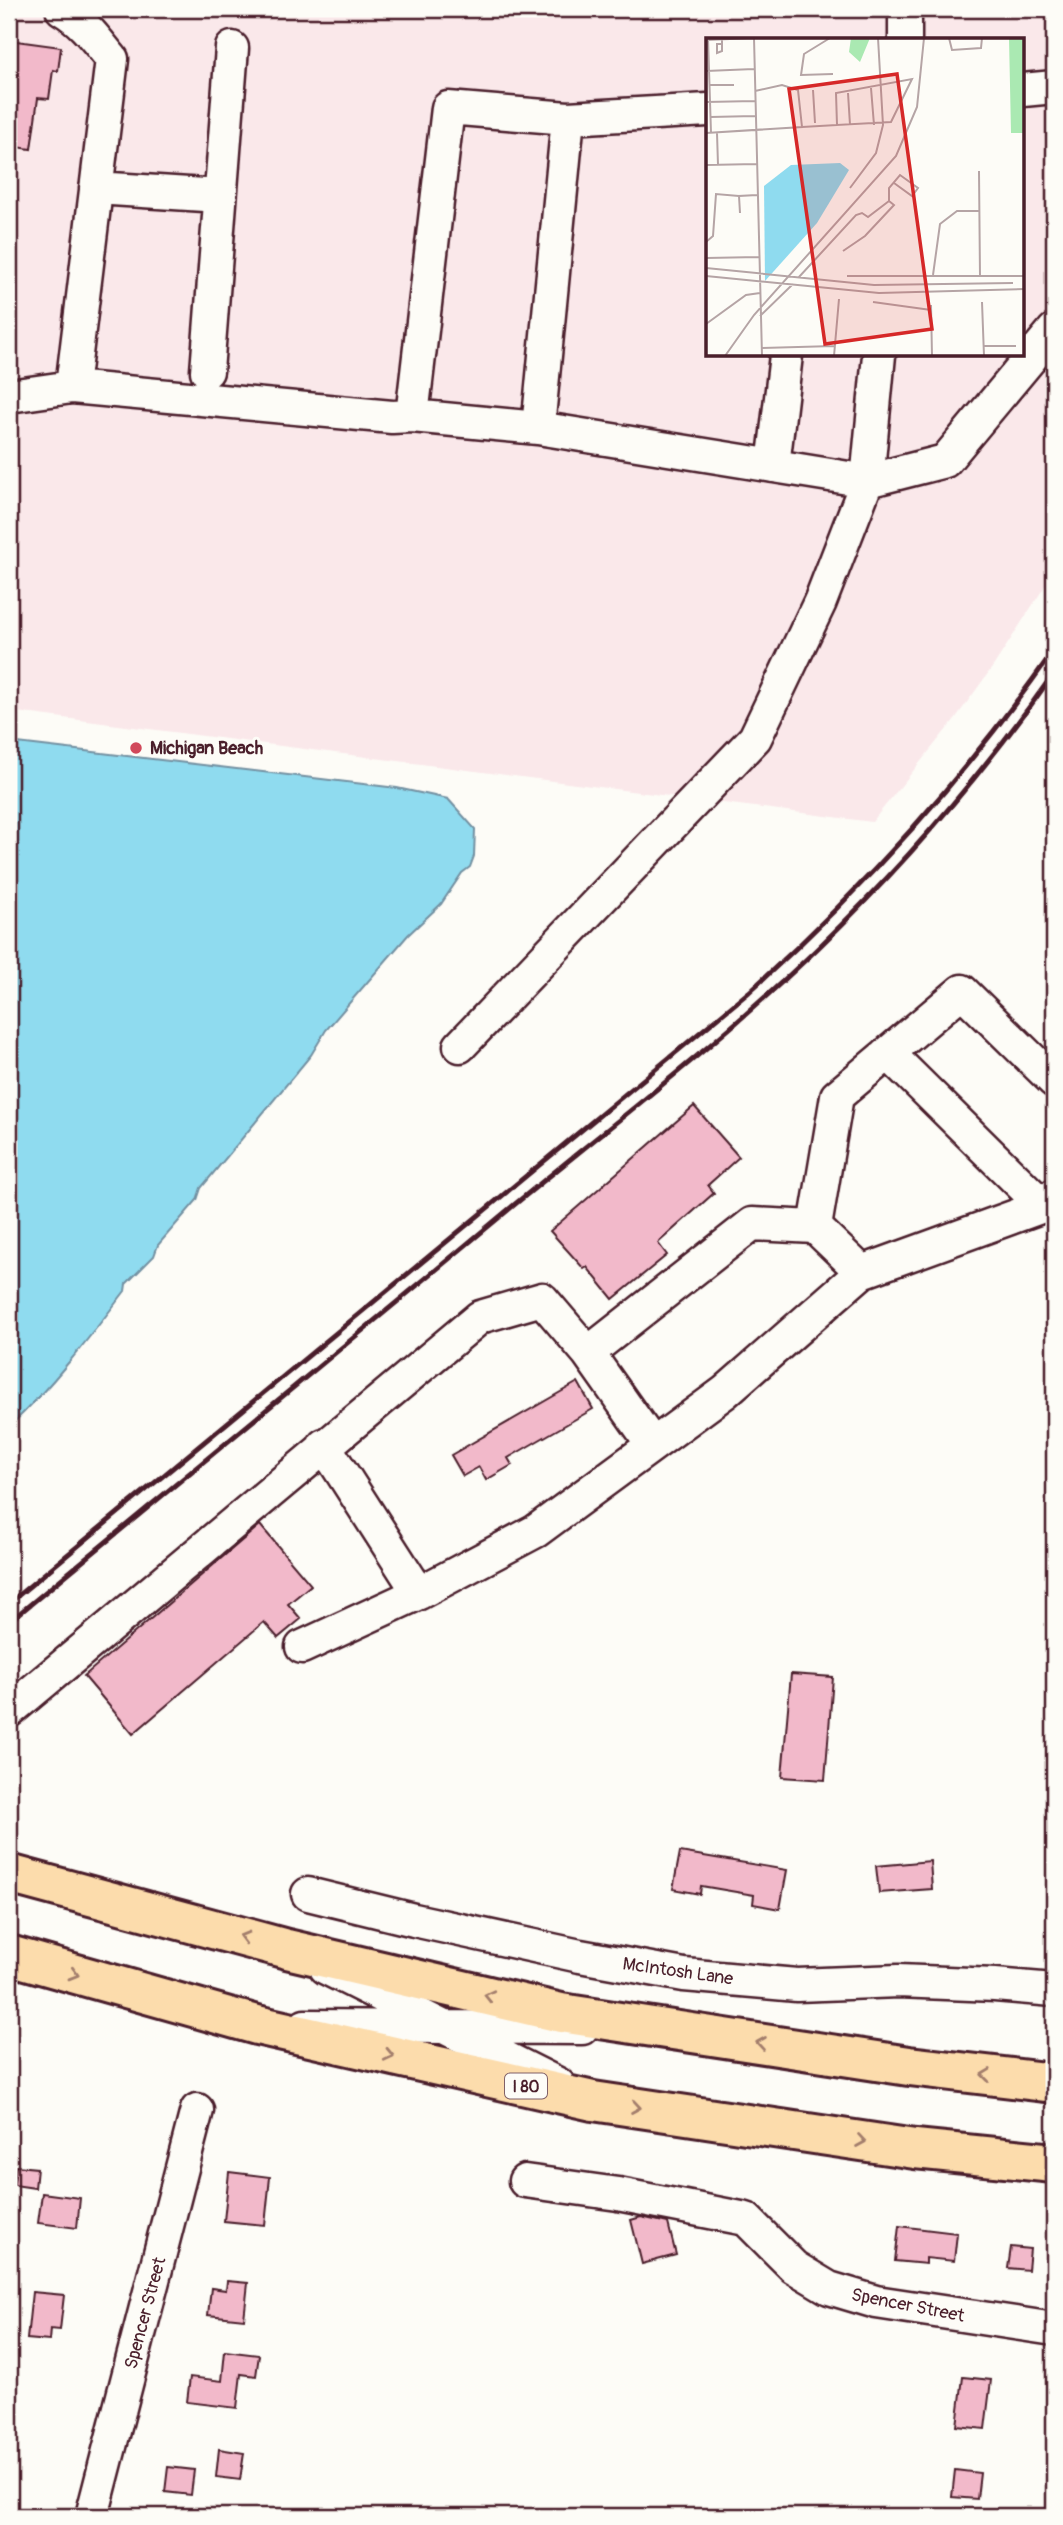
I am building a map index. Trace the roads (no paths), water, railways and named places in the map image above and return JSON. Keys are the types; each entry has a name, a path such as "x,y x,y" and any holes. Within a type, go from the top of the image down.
{"highway":[{"path":"9,1874 287,1949 561,2013 909,2066 1054,2083"},
{"name":"I 80","path":"9,1955 257,2025 593,2101 915,2149 1054,2163"}],"street":[{"path":"62,9 85,27 112,59 72,387"},
{"path":"905,9 905,38"},
{"path":"207,371 232,48"},
{"path":"1024,90 1054,87"},
{"path":"412,416 448,108 568,118 706,110"},
{"path":"538,428 568,118"},
{"path":"96,188 220,196"},
{"path":"9,396 72,387 538,428 867,481 945,461 1054,330"},
{"path":"773,466 786,357"},
{"path":"460,1046 755,738 820,602 867,481 879,357"},
{"path":"815,1227 837,1096 962,991 1054,1081"},
{"path":"302,1647 419,1593 536,1531 725,1392 862,1272 1049,1201 888,1053"},
{"path":"588,1353 752,1224 815,1227 862,1272"},
{"path":"9,1711 480,1317 542,1299 588,1353 653,1445"},
{"path":"324,1445 419,1593"},
{"name":"McIntosh Lane","path":"308,1894 580,1956 684,1975 797,1985 898,1981 1054,1990"},
{"path":"287,1949 593,2101"},
{"path":"257,2025 664,2028"},
{"name":"Spencer Street","path":"92,2516 197,2110"},
{"name":"Spencer Street","path":"525,2181 618,2194 746,2219 794,2267 829,2288 876,2302 1054,2329"}],"water":[{"path":"9,742 397,788 448,799 475,829 474,856 470,867 462,873 441,904 408,935 326,1030 311,1055 201,1188 197,1200 158,1245 154,1256 126,1284 125,1291 70,1361 9,1427"}],"railway":[{"path":"9,1603 749,992 833,912 911,830 985,743 1054,650"},
{"path":"9,1622 666,1082 781,983 882,884 942,816 1000,746 1054,673"}],"place":[{"name":"Michigan Beach","path":"136,748"}]}
